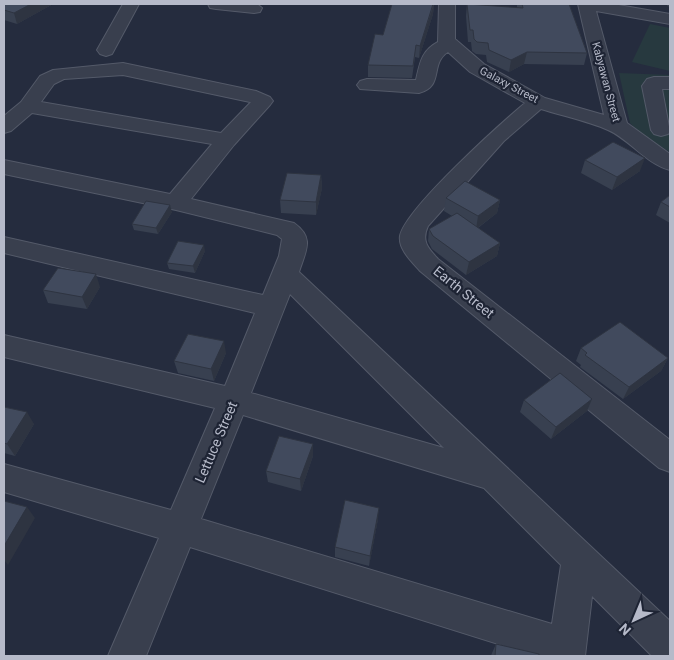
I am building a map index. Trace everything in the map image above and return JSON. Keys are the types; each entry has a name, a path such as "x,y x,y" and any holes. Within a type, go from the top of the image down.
{"street":[{"path":"106,50 131,4"},
{"path":"216,4 254,8"},
{"path":"367,85 419,87 425,83 429,58 435,50 449,44 446,41 447,4"},
{"path":"586,4 670,19"},
{"name":"Kabyawan Street","path":"586,4 640,98 617,126 640,144 670,163"},
{"name":"Galaxy Street","path":"449,44 477,68 538,102 617,126"},
{"path":"4,127 28,106 47,80 55,75 123,70 256,97 263,101 226,140 176,203 4,167"},
{"path":"660,130 640,98 654,83 670,83"},
{"name":"Earth Street","path":"538,102 497,137 418,222 412,232 412,242 418,253 430,265 670,458"},
{"path":"28,106 226,140"},
{"name":"Lettuce Street","path":"127,656 234,400 295,242 295,236 285,230 176,203"},
{"path":"4,245 271,307"},
{"path":"284,273 670,647"},
{"path":"4,346 234,400 496,477"},
{"path":"4,478 180,528 566,652 579,560"}],"shaded area":[{"path":"650,24 670,28 670,71 632,62"},
{"path":"619,73 670,75 670,152 643,136 630,123"}],"building":[{"path":"4,4 31,4 14,13 4,10"},
{"path":"392,4 433,4 420,46 416,45 413,66 368,65 375,34 383,35"},
{"path":"467,4 523,8 522,4 569,4 587,53 527,52 511,60 489,50 488,43 477,42 474,39 473,30 470,30"},
{"path":"613,142 645,158 617,177 585,160"},
{"path":"287,173 321,175 316,202 280,200"},
{"path":"465,181 500,200 478,216 446,198"},
{"path":"670,195 670,207 661,202"},
{"path":"146,201 170,205 156,228 132,224"},
{"path":"457,213 500,243 469,262 433,236 429,229"},
{"path":"178,241 204,245 193,266 167,263"},
{"path":"58,268 96,274 82,297 43,290"},
{"path":"620,322 668,358 629,387 585,355 587,353 581,348"},
{"path":"188,334 224,341 211,369 174,361"},
{"path":"560,373 592,399 556,427 524,400"},
{"path":"4,407 27,412 7,444 4,443"},
{"path":"279,436 313,444 300,479 266,471"},
{"path":"345,500 379,508 370,556 335,547"},
{"path":"4,501 27,507 4,546"},
{"path":"496,644 539,654 539,656 495,656"}]}
